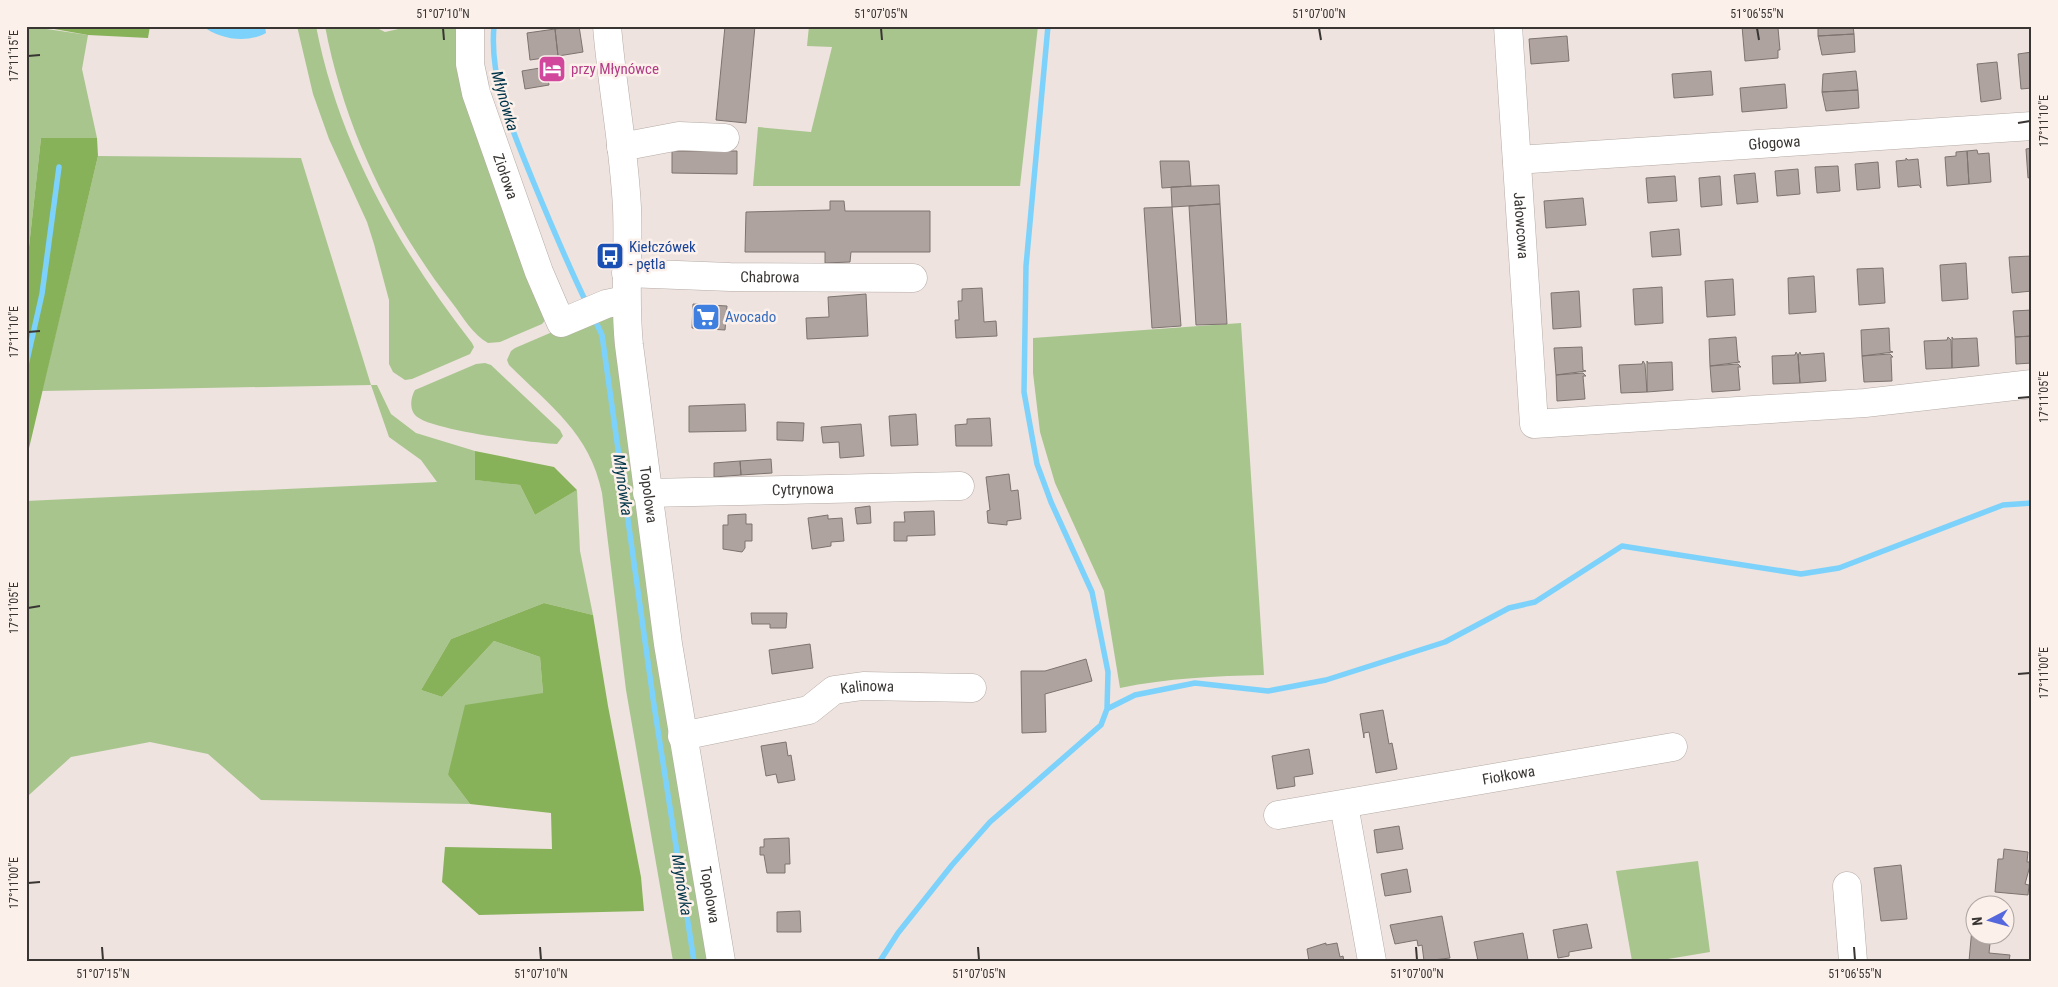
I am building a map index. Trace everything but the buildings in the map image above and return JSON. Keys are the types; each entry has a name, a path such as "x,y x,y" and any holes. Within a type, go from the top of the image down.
{"street":[{"name":"Ziołowa","path":"470,26 470,64 476,93 539,272 566,320 619,292"},
{"name":"Topolowa","path":"607,26 627,210 619,292 682,736 721,961"},
{"name":"Jałowcowa","path":"1508,26 1534,424 1865,403 2032,384"},
{"name":"Głogowa","path":"1517,160 2032,126"},
{"path":"621,147 679,136 724,138"},
{"name":"Chabrowa","path":"619,292 730,278 913,278"},
{"name":"Cytrynowa","path":"647,493 960,486"},
{"name":"Kalinowa","path":"682,736 809,710 834,690 863,686 972,688"},
{"name":"Fiołkowa","path":"1278,815 1673,747"},
{"path":"1344,804 1372,961"},
{"path":"1847,886 1853,961"}],"green space":[{"path":"26,26 88,35 82,69 97,138 41,138 26,274"},
{"path":"37,26 150,26 148,38 88,35"},
{"path":"297,26 316,26 326,70 340,113 356,154 375,194 420,271 474,347 470,354 412,379 405,380 393,372 389,364 389,300 374,244 367,222 329,139 313,94"},
{"path":"325,26 373,26 385,32 412,26 464,26 547,318 542,324 500,342 488,343 469,325 430,273 390,207 357,137 333,64"},
{"path":"809,26 1038,26 1020,186 753,186 758,127 811,132 832,47 807,46"},
{"path":"41,138 97,138 98,156 26,461 26,274"},
{"path":"98,156 301,158 371,385 42,391"},
{"path":"606,309 614,311 713,961 673,961 626,690 602,493 596,472 588,453 578,437 553,408 509,365 507,360 511,351 515,348"},
{"path":"1241,323 1264,675 1192,678 1120,688 1104,591 1055,483 1040,432 1033,373 1033,338"},
{"path":"485,363 491,365 560,430 563,436 557,444 459,431 424,421 415,415 411,402 415,390 476,364"},
{"path":"371,385 377,385 391,414 416,433 475,451 476,480 520,485 535,515 577,490 580,551 593,615 544,603 451,639 421,690 442,697 494,641 540,657 543,693 448,775 470,804 261,800 208,754 150,742 71,757 29,795 26,713 26,501 437,482 421,460 389,437"},
{"path":"475,451 554,467 577,490 535,515 520,485 475,480"},
{"path":"544,603 593,615 608,706 641,877 644,911 479,915 442,882 445,847 552,849 551,813 470,804 448,775 465,705 543,693 540,657 494,641 442,697 421,690 451,639"},
{"path":"1698,861 1710,952 1656,961 1632,961 1616,871"}],"water":[{"path":"202,26 265,26 266,33 242,39 225,37"}],"waterway":[{"name":"Młynówka","path":"494,26 495,66 504,105 539,196 587,304"},
{"path":"880,961 898,933 952,865 990,822 1101,725 1107,709 1108,672 1092,592 1051,502 1037,464 1024,392 1026,266 1048,26"},
{"path":"26,365 42,294 59,167"},
{"name":"Młynówka","path":"593,316 602,335 654,705 694,961"},
{"path":"1107,709 1135,695 1195,683 1268,691 1326,680 1445,642 1509,608 1535,602 1622,546 1801,574 1839,568 2003,505 2032,503"}],"place":[{"name":"przy Młynówce","path":"552,69"},
{"name":"Kiełczówek - pętla","path":"610,256"},
{"name":"Avocado","path":"706,317"}]}
